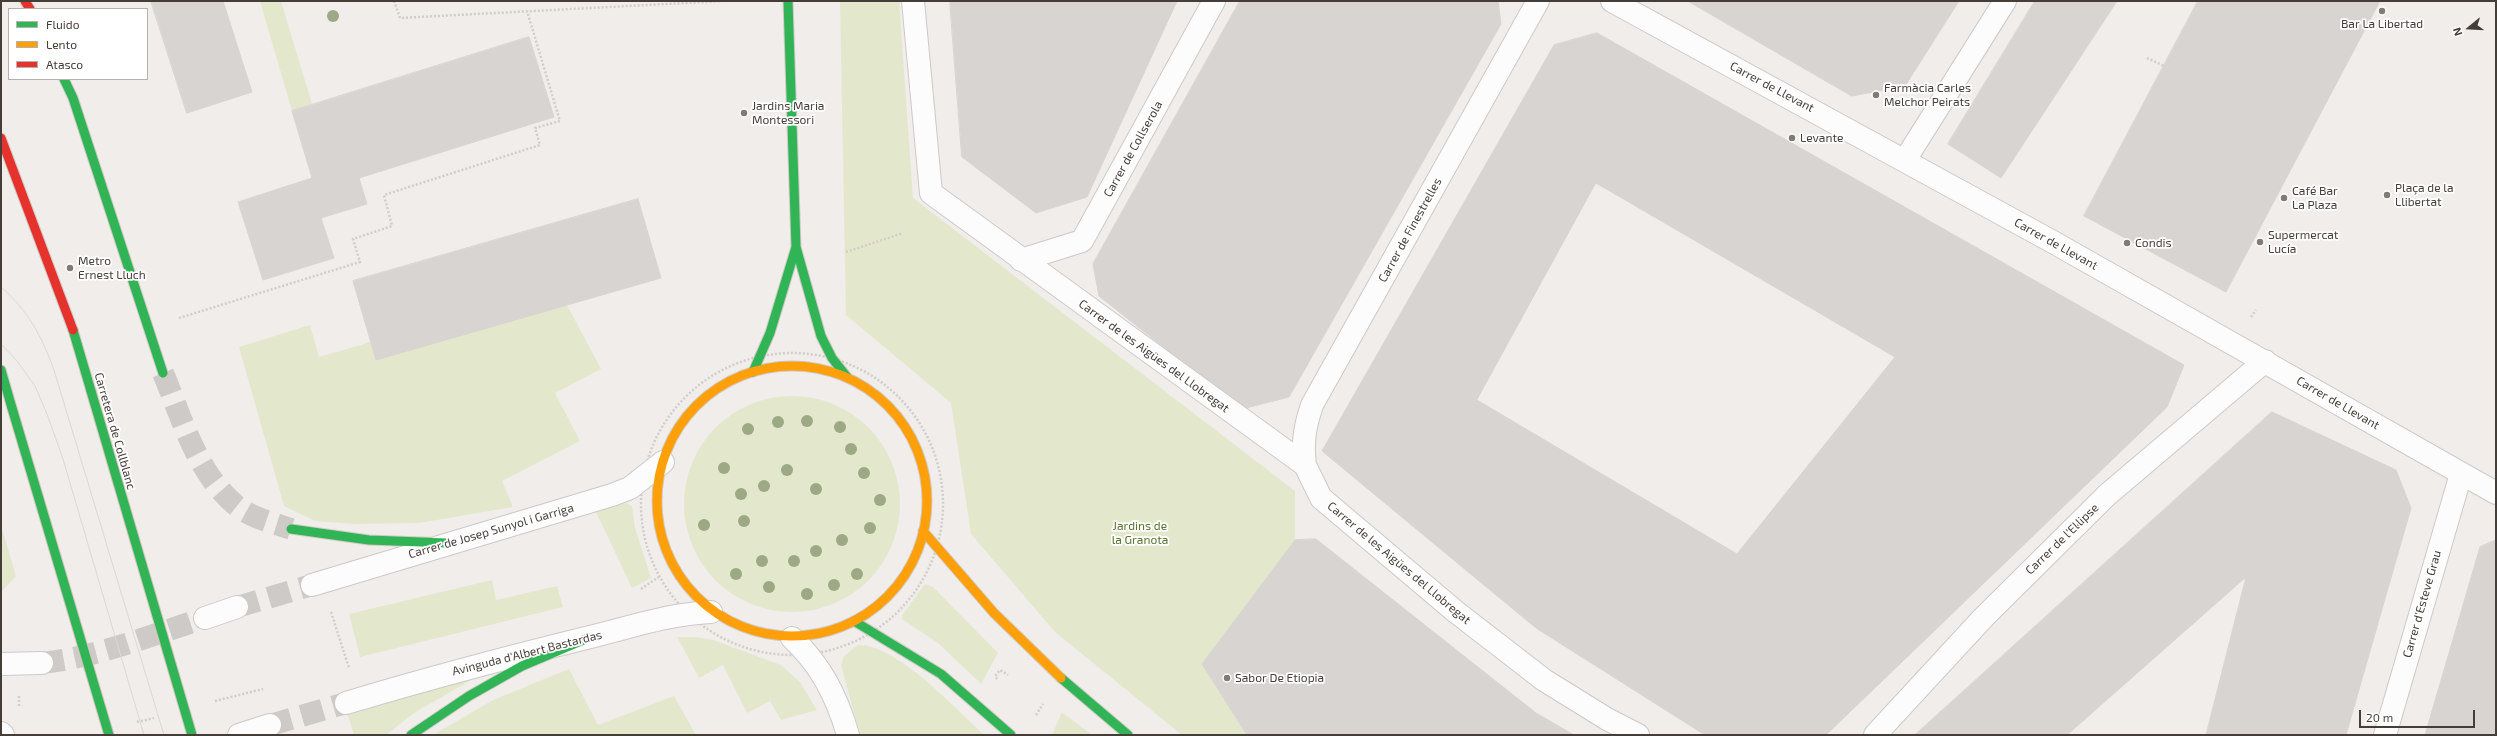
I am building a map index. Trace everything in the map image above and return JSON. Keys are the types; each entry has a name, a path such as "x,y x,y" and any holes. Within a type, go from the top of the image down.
{"street":[{"path":"788,1 796,247 821,336 832,358 847,378"},
{"name":"Carrer de les Aigües del Llobregat","path":"913,1 931,193 1021,260 1305,465 1321,498 1456,612 1544,680 1607,719 1638,735"},
{"name":"Carrer de Collserola","path":"1021,260 1082,241 1214,1"},
{"name":"Carrer de Finestrelles","path":"1305,465 1303,447 1305,428 1312,405 1538,1"},
{"name":"Carrer de Llevant","path":"1612,1 1905,160 2266,361 2496,493"},
{"path":"1905,160 2005,1"},
{"path":"64,80 73,98 163,373"},
{"name":"Carretera de Collblanc","path":"1,138 76,340 192,735"},
{"path":"753,372 770,333 796,247"},
{"name":"Carrer de l'El·lipse","path":"1875,735 1983,618 2107,495 2266,361"},
{"path":"802,366 817,368 847,378 882,397 896,410 908,426 921,453 924,471 926,512 923,531 906,576 884,601 854,621 812,635 792,638 746,629 711,612 690,595 679,579 662,541 658,523 656,500 663,462 676,435 688,417 708,396 730,381 753,372 768,368 802,366"},
{"path":"1,370 109,735"},
{"name":"Carrer de Josep Sunyol i Garriga","path":"312,584 612,495 630,488 663,462"},
{"name":"Carrer d'Esteve Grau","path":"2385,735 2461,474"},
{"path":"291,530 325,537 389,543 447,543"},
{"path":"923,531 984,603 1058,674 1128,735"},
{"path":"205,618 237,607"},
{"name":"Avinguda d'Albert Bastardas","path":"346,702 465,668 688,613 711,612"},
{"path":"854,621 941,674 1011,735"},
{"path":"410,735 469,696 508,674 588,638"},
{"path":"792,638 809,654 829,684 841,712 848,735"},
{"path":"1,664 42,663"},
{"path":"239,735 270,725"}],"path":[{"path":"394,1 400,18 723,1"},
{"path":"176,319 360,262 353,239 392,226 384,195 540,145 535,128 560,120 527,11"},
{"path":"2147,58 2164,66"},
{"path":"846,252 903,232"},
{"path":"2249,321 2256,310"},
{"path":"791,352 832,358 858,367 891,390 918,421 932,445 940,471 943,498 942,525 937,549 929,568 912,597 888,621 874,632 843,647 809,654 783,655 757,651 732,642 709,630 688,613 660,576 650,553 644,529 641,504 644,478 650,453 660,430 675,408 693,390 713,374 737,363 761,355 791,352"},
{"path":"638,591 660,576"},
{"path":"331,612 349,668"},
{"path":"1000,682 995,676 1000,670 1011,677"},
{"path":"1036,715 1042,706"},
{"path":"1029,713 1034,719"}],"green space":[{"path":"260,1 281,1 312,104 292,111"},
{"name":"Jardins de la Granota","path":"840,1 899,1 913,198 1295,491 1295,540 1202,664 1247,735 1182,735 1055,632 971,534 951,403 846,315"},
{"path":"558,288 601,369 555,393 580,441 502,481 513,507 419,523 355,524 315,521 284,506 239,347 310,325 319,357"},
{"path":"781,396 803,396 823,400 843,408 869,427 888,453 896,473 900,493 900,515 896,535 888,555 869,581 843,600 823,608 803,612 781,612 761,608 741,600 723,588 708,573 696,555 688,535 684,515 684,493 688,473 696,453 708,435 723,420 741,408 761,400"},
{"path":"626,503 632,506 635,528 651,578 632,588 596,512"},
{"path":"1,525 16,576 1,592"},
{"path":"492,580 496,600 557,586 563,607 360,657 349,614"},
{"path":"925,584 933,587 998,653 981,684 938,643 902,619 903,614"},
{"path":"677,637 695,637 713,640 781,665 800,682 817,710 781,720 770,701 747,713 723,665 699,678"},
{"path":"858,645 873,648 890,655 908,666 942,695 984,735 860,735 841,665 844,656"},
{"path":"569,669 598,725 674,696 696,735 433,735 493,700"},
{"path":"470,676 471,680 414,713 386,735 354,735 348,715"},
{"path":"1062,712 1092,735 1052,735"}],"building":[{"path":"151,1 223,1 252,92 187,113"},
{"path":"950,1 1177,1 1087,197 1036,213 962,157"},
{"path":"1240,1 1498,1 1501,24 1289,397 1242,409 1099,296 1093,264"},
{"path":"1688,1 1959,1 1905,86 1852,96"},
{"path":"2035,1 2117,1 2001,178 1948,144"},
{"path":"2198,1 2380,1 2226,292 2084,216"},
{"path":"1597,33 2184,365 2167,407 1826,735 1705,735 1536,628 1322,451 1554,45","holes":["1596,183 1895,357 1737,554 1477,400"]},
{"path":"529,37 554,117 359,178 367,204 321,218 334,258 263,280 238,202 312,178 292,111"},
{"path":"638,199 661,278 376,360 353,281"},
{"path":"2272,412 2396,470 2411,508 2346,735 2206,735 2246,577 2067,735 1915,735"},
{"path":"1316,539 1536,713 1574,735 1247,735 1202,664 1295,540"},
{"path":"2496,540 2496,735 2425,735 2480,547"}],"tunnel":[{"path":"163,373 192,445 212,479 224,494 244,511 263,520 291,529"},
{"path":"237,607 312,585"},
{"path":"42,663 104,651 205,618"},
{"path":"270,725 346,703"}],"tram line":[{"path":"1,287 19,305 33,325 39,335 54,370 164,735"},
{"path":"1,344 17,361 35,386 47,414 63,459 144,735"}],"traffic: fast":[{"path":"788,1 796,247 821,336 832,358 847,377"},
{"path":"64,80 73,98 163,373"},
{"path":"753,372 770,333 796,247"},
{"path":"73,330 91,391"},
{"path":"1,370 12,408"},
{"path":"91,391 192,735"},
{"path":"12,408 109,735"},
{"path":"291,529 369,540 447,543"},
{"path":"854,621 941,674 1011,735"},
{"path":"411,735 469,696 522,666 588,638"},
{"path":"1061,678 1128,735"}],"traffic: slow":[{"path":"779,366 805,366 831,371 844,376 867,388 888,405 905,426 917,449 925,475 927,501 925,527 917,553 905,576 888,597 867,614 831,631 805,636 779,636 753,631 728,620 706,606 687,587 673,565 662,540 657,514 657,488 662,462 673,437 687,415 706,396 728,382 753,371 779,366"},
{"path":"923,531 994,613 1061,678"}],"traffic: jam":[{"path":"25,1 29,8"},
{"path":"1,138 73,330"}],"place":[{"name":"Bar La Libertad","path":"2382,11"},
{"name":"Farmàcia Carles Melchor Peirats","path":"1876,95"},
{"name":"Jardins Maria Montessori","path":"744,113"},
{"name":"Levante","path":"1792,138"},
{"name":"Plaça de la Llibertat","path":"2387,195"},
{"name":"Café Bar La Plaza","path":"2284,198"},
{"name":"Supermercat Lucía","path":"2260,242"},
{"name":"Condis","path":"2127,243"},
{"name":"Metro Ernest Lluch","path":"70,268"},
{"name":"Sabor De Etiopia","path":"1227,678"}]}
